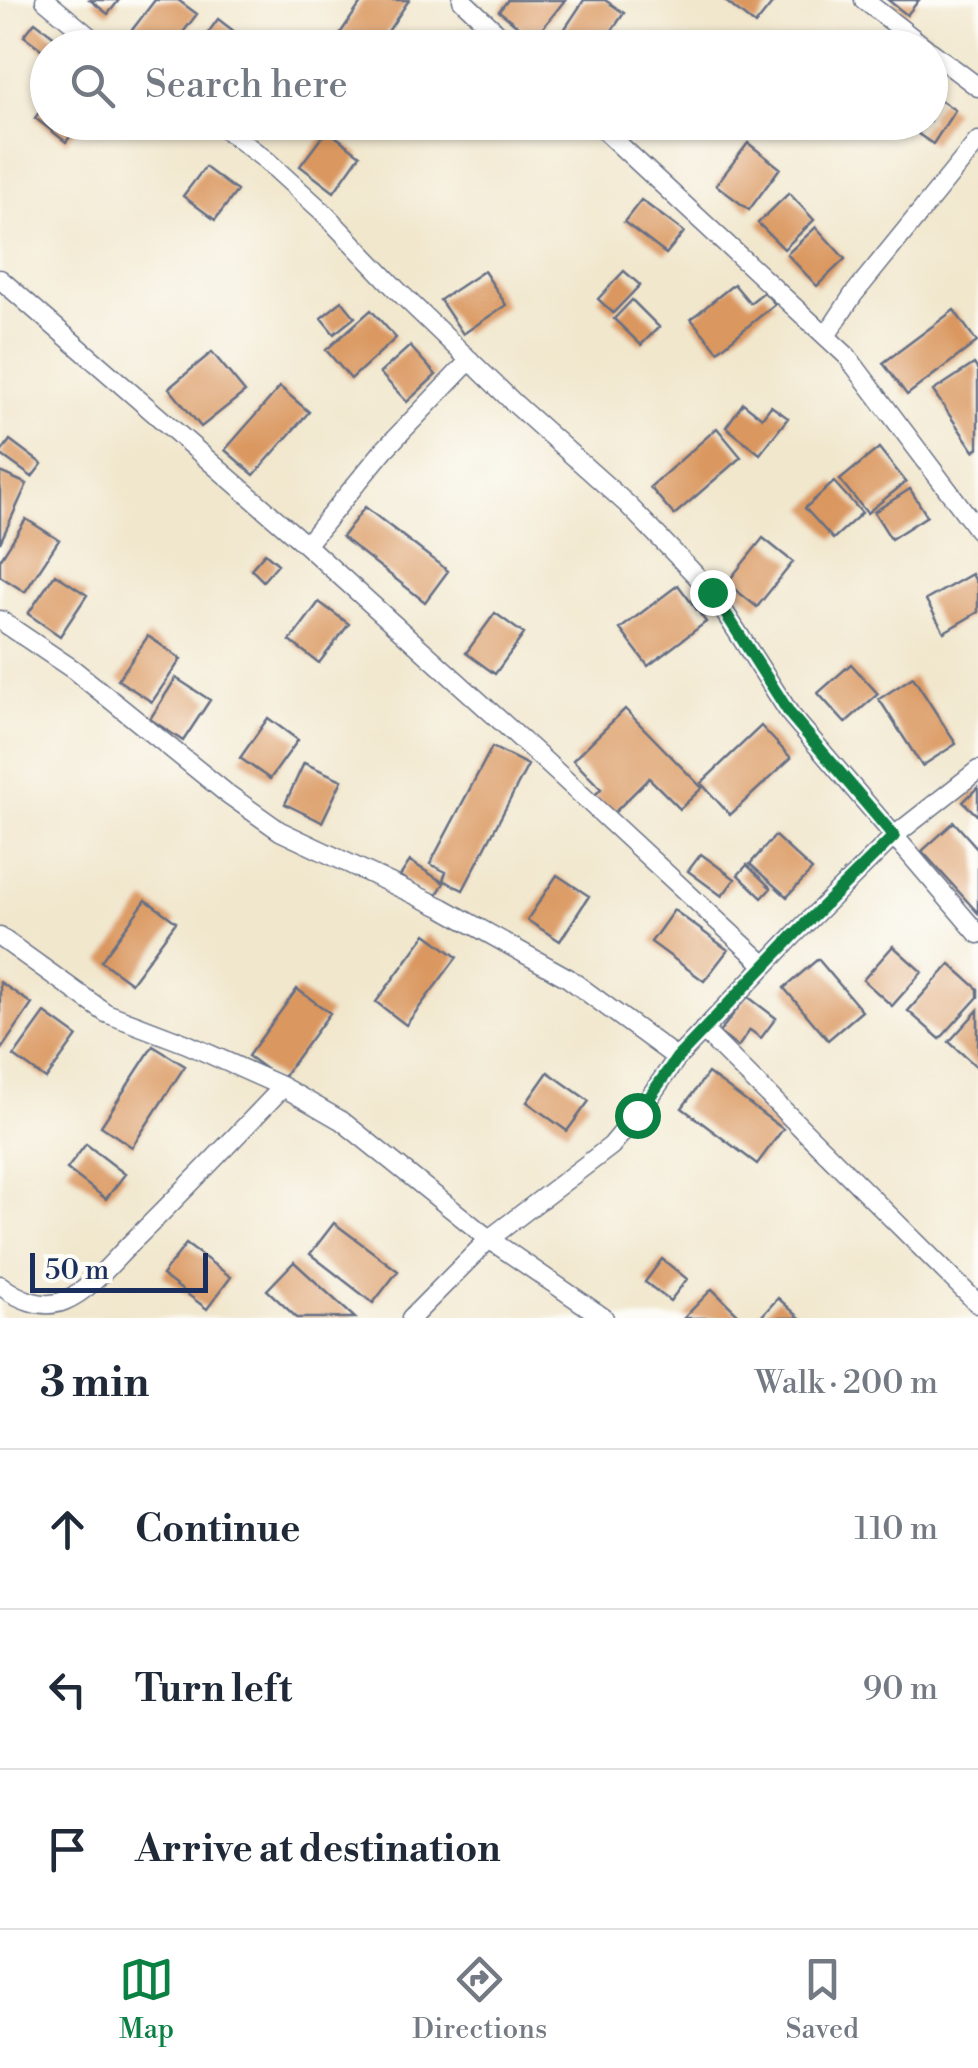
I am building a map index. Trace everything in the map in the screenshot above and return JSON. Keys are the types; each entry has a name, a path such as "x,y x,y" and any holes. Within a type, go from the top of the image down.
{"street":[{"path":"45,0 81,30"},
{"path":"462,0 494,30"},
{"path":"864,0 903,30"},
{"path":"948,64 978,87"},
{"path":"240,140 322,211 470,360 628,504 712,592 790,714 978,934"},
{"path":"614,140 826,336 971,505 978,530"},
{"path":"826,336 853,295 978,141"},
{"path":"0,279 306,546 546,762 764,966"},
{"path":"306,546 384,450 470,360"},
{"path":"0,620 74,670 225,792 280,830 443,908 568,978 677,1058"},
{"path":"412,1318 489,1239 612,1146 677,1058 764,966 894,836 978,770"},
{"path":"0,937 106,1013 282,1087 356,1132 489,1239 604,1318"},
{"path":"703,1030 978,1304"},
{"path":"0,1285 43,1311 90,1284 282,1087"}],"building":[{"path":"90,0 119,0 108,14"},
{"path":"155,0 178,0 197,14 185,30 132,30"},
{"path":"363,0 409,0 389,30 342,30"},
{"path":"508,0 565,0 541,30 523,30 499,11"},
{"path":"584,0 605,0 624,13 612,30 564,30"},
{"path":"724,0 775,0 755,25"},
{"path":"888,0 919,0 907,15"},
{"path":"218,19 232,30 210,30"},
{"path":"35,22 46,30 30,30 30,41 24,36"},
{"path":"320,140 340,140 360,155 334,192 300,166"},
{"path":"748,143 780,168 749,210 716,185"},
{"path":"205,167 237,191 215,220 183,196"},
{"path":"789,193 814,220 784,249 758,223"},
{"path":"641,200 684,232 666,254 624,222"},
{"path":"816,227 845,259 817,286 787,254"},
{"path":"484,271 506,305 463,334 440,300"},
{"path":"624,271 640,285 613,313 598,299"},
{"path":"734,284 750,303 764,292 775,304 718,351 691,319"},
{"path":"632,300 659,327 641,345 614,319"},
{"path":"342,301 355,317 334,334 321,318"},
{"path":"371,310 396,338 351,379 326,350"},
{"path":"954,310 977,342 907,395 883,363"},
{"path":"410,346 436,375 407,402 380,373"},
{"path":"212,352 245,392 201,427 169,388"},
{"path":"974,364 978,370 978,448 974,451 933,391"},
{"path":"280,387 309,412 254,475 225,450"},
{"path":"743,403 762,418 771,406 788,418 760,454 726,427"},
{"path":"717,428 741,457 674,515 650,487"},
{"path":"10,440 42,464 32,477 0,454"},
{"path":"879,448 906,482 867,513 840,480"},
{"path":"0,472 27,484 0,543"},
{"path":"834,482 862,513 833,539 805,508"},
{"path":"910,489 927,516 891,539 874,512"},
{"path":"365,507 448,571 425,602 342,537"},
{"path":"26,519 59,540 25,592 0,576 0,560"},
{"path":"763,538 793,562 757,607 727,583"},
{"path":"265,553 278,564 263,581 251,569"},
{"path":"55,574 87,595 60,636 28,614"},
{"path":"972,574 978,585 978,612 944,632 926,600"},
{"path":"678,585 706,622 648,666 620,629"},
{"path":"319,602 349,624 319,663 290,641"},
{"path":"495,613 524,634 495,674 466,653"},
{"path":"148,636 181,659 152,702 118,680"},
{"path":"851,664 878,694 845,723 818,693"},
{"path":"913,677 956,744 922,766 879,699"},
{"path":"176,678 210,700 183,741 150,719"},
{"path":"625,709 702,788 680,809 649,778 612,815 594,796 601,789 573,760"},
{"path":"268,718 298,740 270,779 240,758"},
{"path":"761,726 791,758 730,815 701,783"},
{"path":"492,747 528,765 463,890 443,880 446,872 430,864"},
{"path":"304,763 342,780 322,822 285,804"},
{"path":"978,787 978,816 963,802"},
{"path":"954,822 978,849 978,913 922,851"},
{"path":"775,836 812,870 787,897 750,864"},
{"path":"701,854 735,879 722,896 688,871"},
{"path":"410,861 444,883 435,898 400,876"},
{"path":"747,865 771,888 762,898 738,875"},
{"path":"557,875 589,896 560,941 527,920"},
{"path":"146,900 176,922 131,983 101,961"},
{"path":"674,910 728,950 704,981 651,942"},
{"path":"426,934 457,957 406,1025 376,1002"},
{"path":"893,946 922,972 892,1006 863,980"},
{"path":"818,959 862,1011 828,1040 784,988"},
{"path":"950,964 978,989 978,997 940,1039 908,1011"},
{"path":"0,982 32,1004 0,1051"},
{"path":"297,989 330,1013 281,1080 248,1056"},
{"path":"747,996 776,1018 761,1038 750,1030 738,1047 719,1033"},
{"path":"978,1010 978,1068 949,1042"},
{"path":"45,1013 77,1036 46,1079 14,1056"},
{"path":"153,1046 185,1066 132,1147 101,1126"},
{"path":"548,1072 589,1101 567,1131 527,1102"},
{"path":"708,1073 783,1129 757,1164 682,1108"},
{"path":"86,1144 125,1174 106,1199 67,1169"},
{"path":"334,1223 398,1271 373,1303 310,1254"},
{"path":"186,1244 231,1277 207,1309 162,1275"},
{"path":"662,1259 687,1279 670,1301 645,1282"},
{"path":"294,1262 355,1318 297,1318 267,1290"},
{"path":"712,1289 742,1318 684,1318"},
{"path":"778,1298 800,1318 760,1318"}],"route":[{"path":"637,1115 677,1058 894,836 790,714 712,592"}]}
